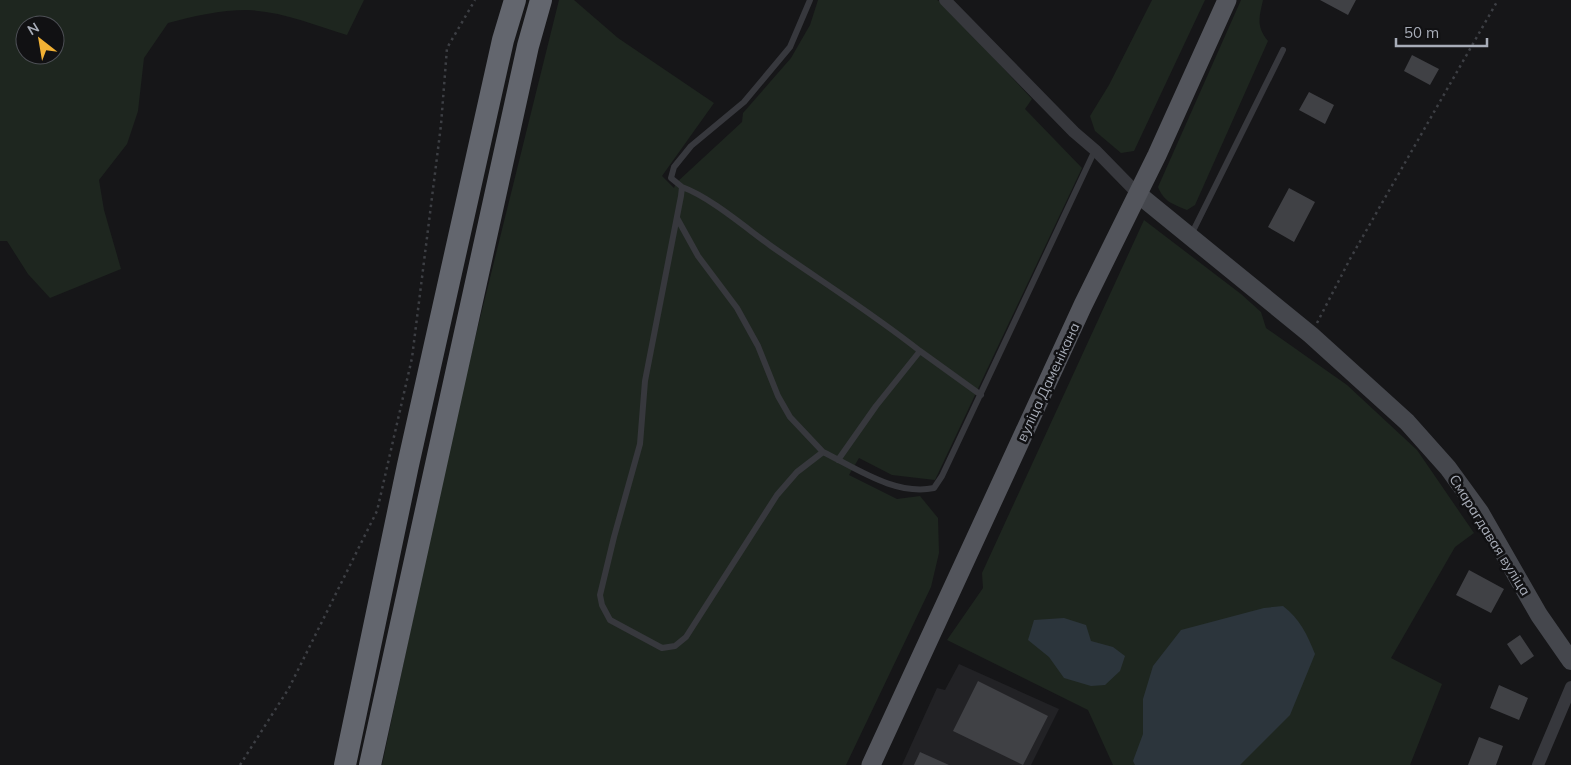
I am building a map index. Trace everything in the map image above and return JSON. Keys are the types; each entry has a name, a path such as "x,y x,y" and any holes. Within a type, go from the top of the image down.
{"highway":[{"path":"346,765 410,455 503,40 515,0"},
{"path":"370,765 528,46 541,0"}],"main road":[{"name":"вуліца Даменікана","path":"871,765 1083,305 1138,194 1227,0"}],"street":[{"path":"945,0 1074,132 1095,150 1138,194"},
{"name":"Смарагдавая вуліца","path":"1138,194 1311,335 1407,422 1448,468 1480,512 1539,615 1571,661"},
{"path":"1538,765 1571,687"}],"lane":[{"path":"810,0 790,47 744,102 691,146 674,166 670,178 873,314 981,395"},
{"path":"1190,236 1284,50"},
{"path":"677,218 698,256 737,308 754,339 778,396 790,417 823,452 896,487 920,491 934,488 942,476 1095,150"},
{"path":"682,187 645,381 640,444 600,595 602,605 610,620 662,648 675,646 686,637 777,495 797,472 823,452"},
{"path":"838,460 876,406 920,351"}],"path":[{"path":"240,765 289,688 377,511 412,358 441,125 447,48 475,0"},
{"path":"1311,335 1350,259 1498,0"}],"shaded area":[{"path":"0,0 364,0 347,35 285,16 247,10 207,14 168,23 144,58 138,111 127,144 99,180 104,210 121,269 50,298 28,274 7,241 0,241"},
{"path":"559,0 574,0 618,38 714,103 662,176 674,188 676,183 742,122 743,113 791,58 810,25 818,0 937,0 944,4 1032,99 1025,109 1082,168 935,480 892,475 859,458 849,475 897,499 920,496 938,518 939,553 931,587 846,765 382,765 456,415"},
{"path":"1152,0 1205,0 1134,151 1121,153 1095,131 1090,116 1109,85"},
{"path":"1241,0 1263,0 1260,12 1260,26 1268,41 1195,205 1187,210 1166,199 1158,187"},
{"path":"1144,220 1241,294 1261,312 1266,328 1347,385 1417,450 1474,533 1455,547 1391,658 1442,684 1410,765 1113,765 1088,710 947,640 983,588 982,573"},
{"path":"1283,606 1302,627 1315,654 1290,715 1240,765 1135,765 1133,761 1143,734 1143,699 1153,666 1181,630 1264,608"},
{"path":"1064,618 1086,625 1091,641 1113,647 1125,656 1120,671 1105,685 1091,686 1064,678 1049,657 1028,640 1034,620"},
{"path":"959,664 1059,709 1031,765 902,765 937,688 945,690"}],"building":[{"path":"1320,0 1356,0 1348,15"},
{"path":"1412,55 1439,69 1430,85 1404,71"},
{"path":"1309,92 1334,105 1325,124 1299,110"},
{"path":"1289,188 1315,202 1294,242 1268,227"},
{"path":"1469,570 1504,589 1491,613 1456,595"},
{"path":"1520,635 1534,656 1521,665 1507,644"},
{"path":"978,681 1048,716 1023,765 953,731"},
{"path":"1499,685 1528,698 1519,720 1490,708"},
{"path":"1479,737 1503,746 1496,765 1468,765"},
{"path":"920,752 949,765 914,765"}]}
